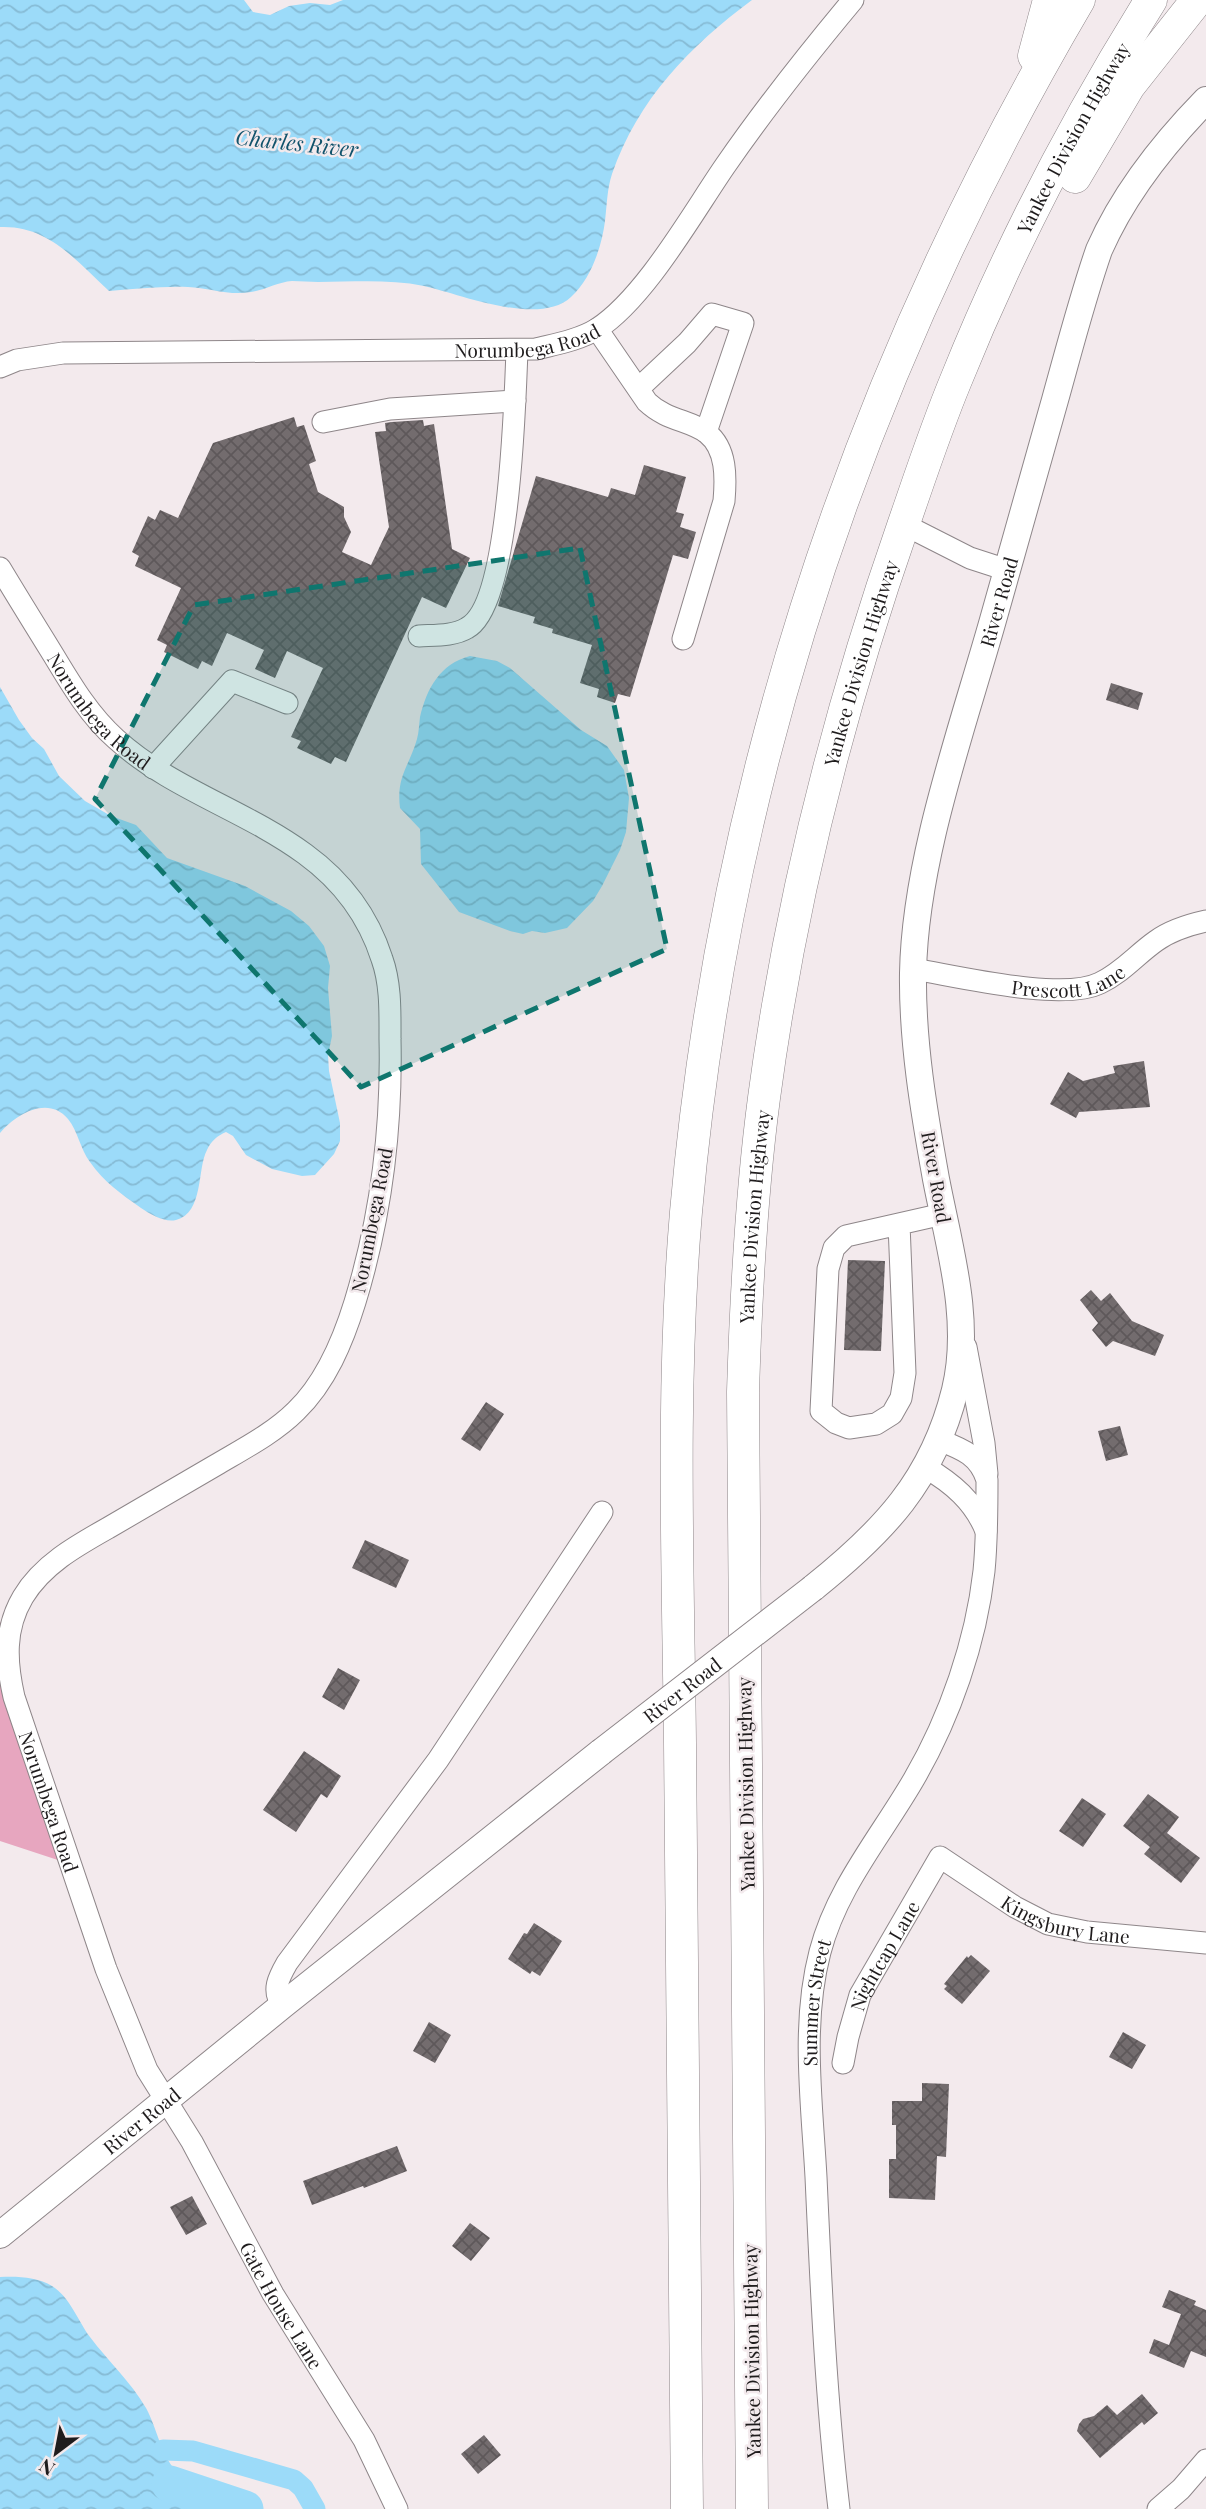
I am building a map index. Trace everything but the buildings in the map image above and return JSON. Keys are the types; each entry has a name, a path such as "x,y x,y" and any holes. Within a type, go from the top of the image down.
{"highway":[{"path":"1020,104 1049,0"},
{"path":"687,2509 677,1410 687,1210 704,1061 720,959 745,836 778,702 815,580 864,440 923,300 1020,104 1079,0"},
{"name":"Yankee Division Highway","path":"752,2509 743,1417 752,1210 773,1039 807,858 849,690 936,432 972,342 1020,237 1082,120 1151,0"},
{"path":"936,432 995,341 1039,248 1104,127 1144,65 1197,0"}],"main road":[{"name":"River Road","path":"0,2235 282,2005 846,1561 881,1528 909,1494 925,1468 939,1440 951,1405 959,1369 960,1314 917,1049 913,969 918,912 939,813 1099,250 1140,178 1206,100"}],"street":[{"name":"Norumbega Road","path":"0,367 17,360 63,353 517,350 582,337 618,312 643,284 771,101 853,0"},
{"path":"639,388 687,343 712,314 743,323 706,432"},
{"path":"597,329 648,402 658,412 706,432 716,444 723,461 726,479 724,501 683,639"},
{"path":"419,636 447,634 467,628 483,612 491,592 506,507 517,350"},
{"path":"323,422 390,409 515,401"},
{"path":"903,524 961,554 1007,570"},
{"name":"Norumbega Road","path":"0,568 77,694 115,738 153,768 189,789 256,821 282,838 318,864 345,889 362,913 384,962 388,989 391,1060 386,1146 368,1254 341,1341 315,1390 295,1413 266,1434 54,1562 35,1580 22,1599 12,1623 7,1647 14,1697 115,1996 147,2070 165,2101"},
{"path":"153,768 232,681 287,703"},
{"name":"Prescott Lane","path":"913,969 1042,989 1073,990 1098,985 1128,966 1156,941 1185,926 1206,921"},
{"path":"899,1224 905,1373 901,1398 892,1413 876,1424 849,1428 836,1423 821,1410 828,1269 834,1248 846,1236 943,1214"},
{"name":"Summer Street","path":"839,2509 829,2424 811,2081 814,1983 828,1926 848,1883 914,1779 936,1737 954,1693 975,1622 984,1573 987,1480 984,1443 960,1314"},
{"path":"939,1440 972,1455 984,1470 987,1480"},
{"path":"925,1468 966,1497 982,1520 986,1533"},
{"path":"282,2005 276,1993 278,1980 287,1963 427,1776 602,1512"},
{"name":"Kingsbury Lane","path":"940,1857 1015,1906 1048,1924 1087,1932 1206,1943"},
{"name":"Nightcap Lane","path":"843,2063 860,1995 940,1857"},
{"name":"Gate House Lane","path":"165,2101 192,2142 278,2303 358,2430 397,2509"},
{"path":"1158,2509 1181,2489 1206,2460"}],"highlighted area":[{"path":"580,548 667,949 361,1087 95,799 194,605"}],"shaded area":[{"path":"22,1599 7,1647 70,1864 0,1841 0,1623"}],"water":[{"name":"Charles River","path":"0,0 244,0 253,12 270,15 289,6 310,3 330,5 343,0 752,0 687,55 651,98 636,122 612,174 601,241 594,262 578,290 557,305 540,309 520,309 424,286 385,282 292,281 243,293 178,287 109,291 73,257 47,238 17,228 0,227"},
{"path":"470,656 497,661 510,668 581,730 607,746 624,770 629,798 626,832 620,850 593,901 567,928 523,934 459,912 421,864 420,829 400,808 402,779 417,739 420,717 431,687 443,671"},
{"path":"0,687 19,720 44,749 59,776 85,801 111,816 136,825 167,858 245,886 291,911 309,926 324,946 330,966 328,988 332,1036 328,1055 329,1071 340,1123 340,1141 334,1154 315,1175 302,1176 272,1169 246,1155 233,1136 226,1132 215,1139 207,1150 191,1209 185,1216 167,1220 141,1208 101,1176 87,1157 68,1119 60,1112 51,1108 32,1110 15,1119 0,1133"},
{"path":"0,2277 34,2279 52,2286 64,2296 90,2337 140,2398 166,2456 176,2471 192,2481 225,2490 208,2509 0,2509"}],"waterway":[{"path":"163,2450 193,2451 294,2480 303,2488 315,2509"},
{"path":"170,2484 245,2509"}]}
